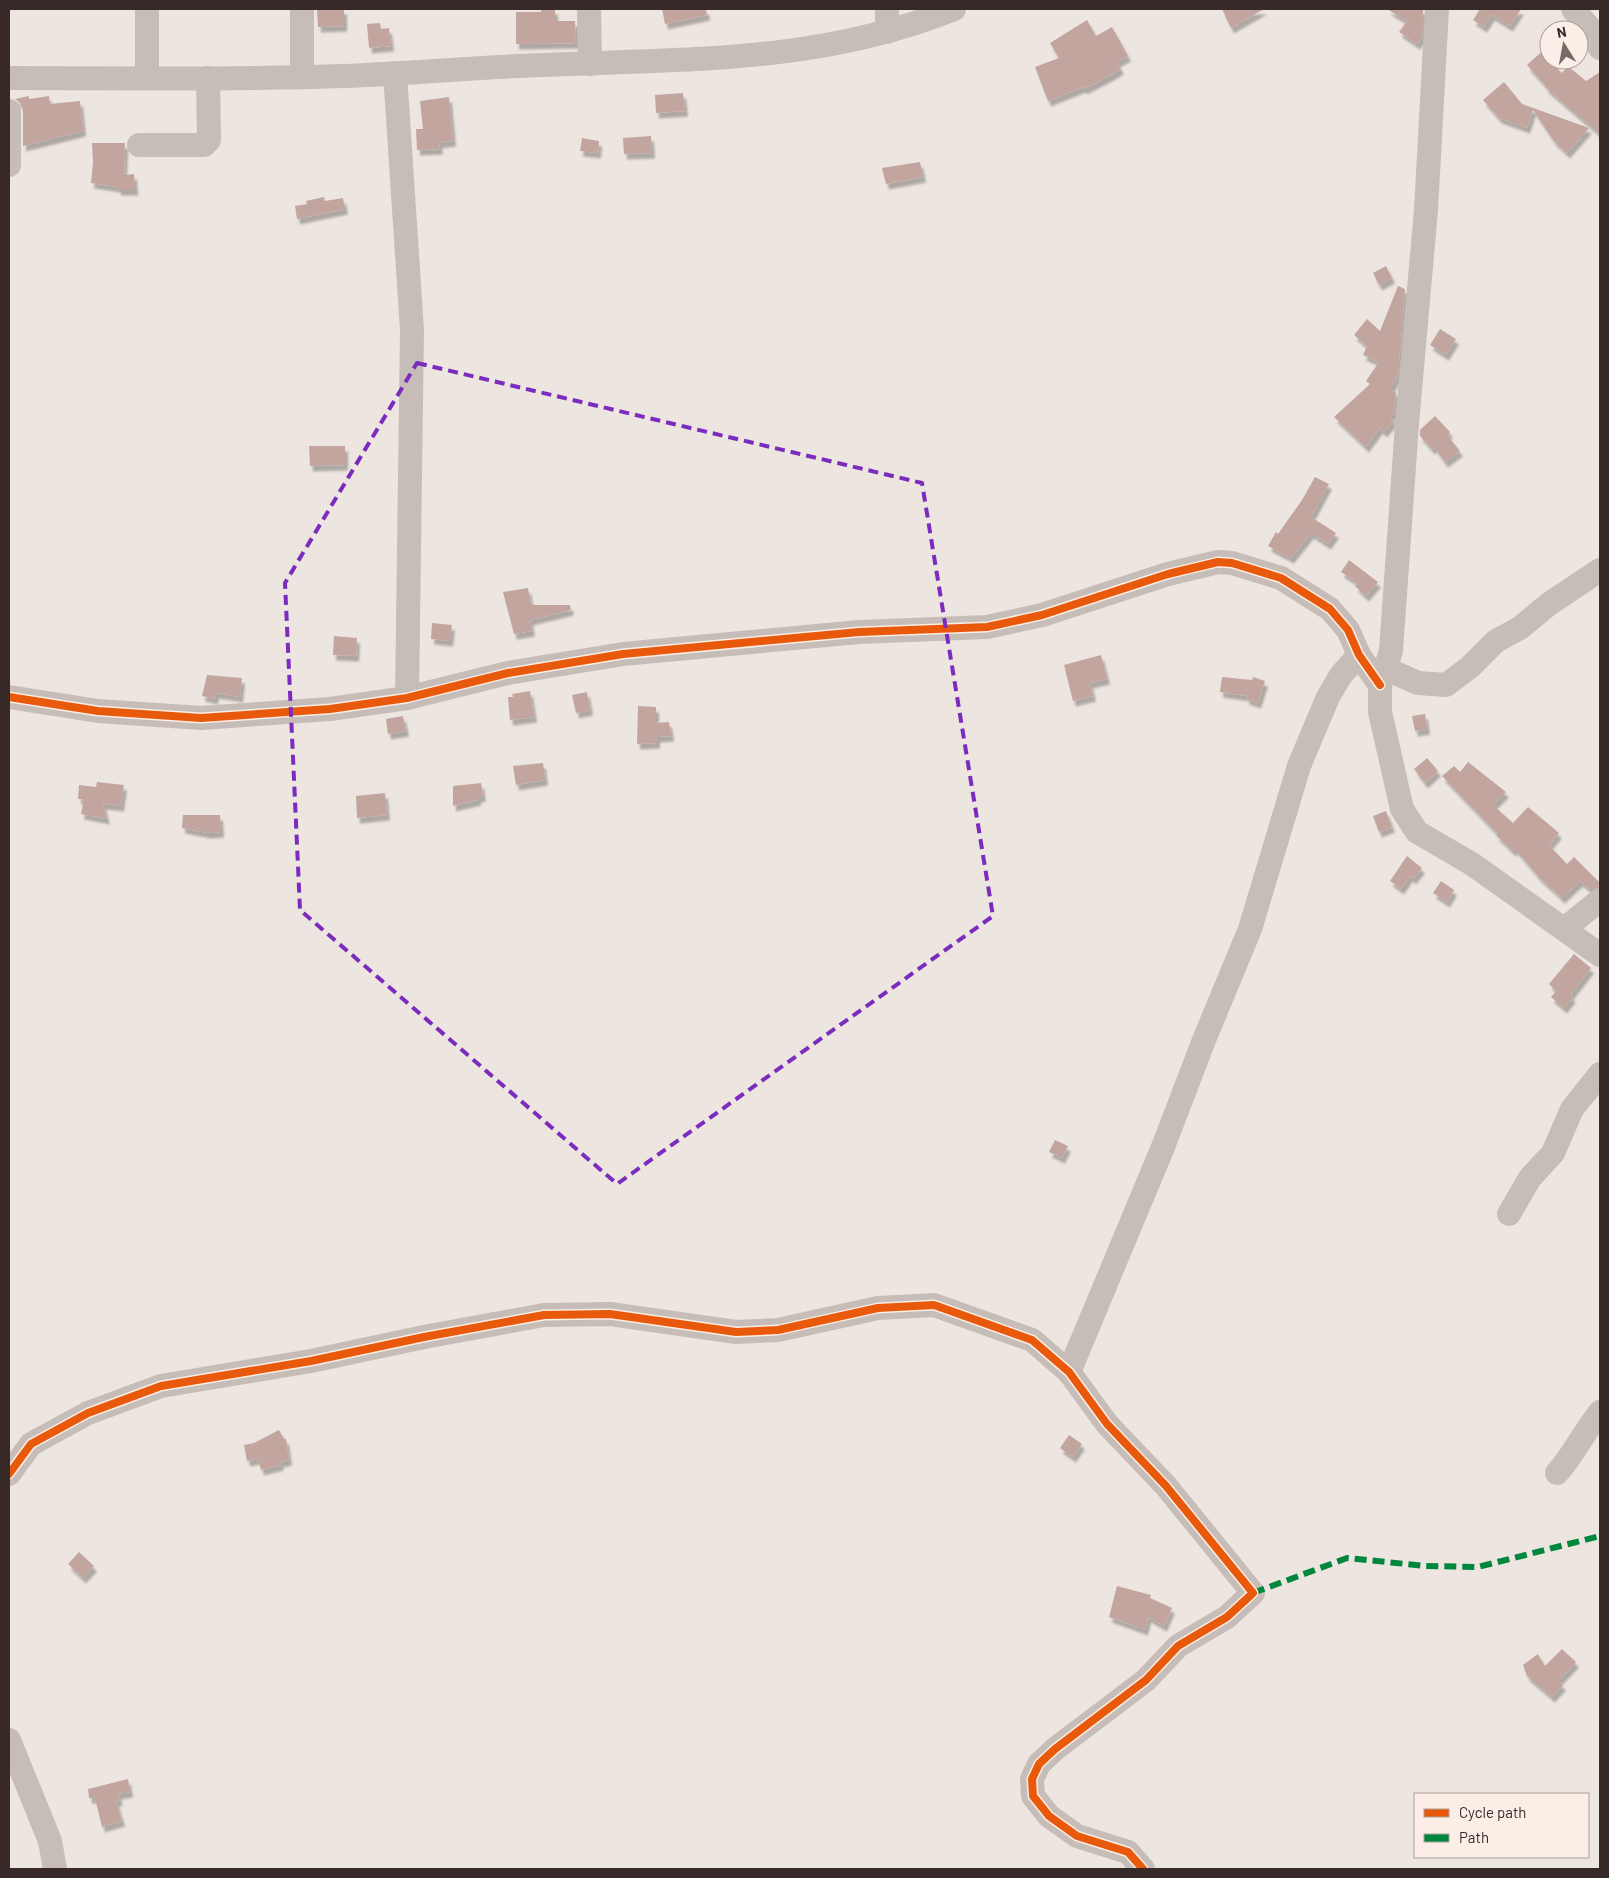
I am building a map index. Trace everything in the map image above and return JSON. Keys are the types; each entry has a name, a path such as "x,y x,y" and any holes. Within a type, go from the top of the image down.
{"street":[{"path":"147,9 147,78"},
{"path":"302,9 302,77"},
{"path":"590,9 590,64"},
{"path":"9,78 302,77 669,62 769,55 858,40 887,20 912,25 954,9"},
{"path":"1437,9 1426,210 1408,415 1391,651 1382,677 1380,712 1402,809 1417,832 1472,864 1600,955"},
{"path":"1573,9 1588,27 1600,48"},
{"path":"395,73 412,330 407,698"},
{"path":"139,145 204,145 209,140 208,78"},
{"path":"9,111 9,165"},
{"path":"9,697 98,711 201,718 330,709 407,698 508,673 623,654 859,632 987,627 1042,615 1168,574 1218,562 1232,563 1281,578 1330,609 1348,630 1359,655 1382,677 1446,685 1470,667 1496,642 1520,628 1549,604 1600,570"},
{"path":"1068,1372 1164,1147 1204,1040 1250,929 1299,766 1328,697 1341,675 1359,655"},
{"path":"1564,929 1600,900"},
{"path":"1509,1214 1530,1178 1553,1153 1572,1109 1600,1074"},
{"path":"9,1474 32,1444 88,1413 161,1386 311,1361 424,1337 544,1315 610,1314 736,1332 778,1330 878,1308 934,1305 1032,1340 1068,1372 1108,1424 1166,1486 1253,1593 1226,1617 1178,1646 1146,1680 1055,1749 1040,1764 1032,1779 1033,1796 1049,1816 1077,1836 1128,1852 1143,1869"},
{"path":"1557,1473 1571,1458 1580,1440 1600,1412"},
{"path":"9,1740 50,1841 55,1869"}],"highlighted area":[{"path":"417,363 922,483 993,916 617,1184 300,910 285,583"}],"building":[{"path":"317,9 344,9 344,26 318,27"},
{"path":"541,9 555,9 555,21 575,21 576,43 516,44 516,12 541,12"},
{"path":"662,9 706,9 707,15 665,24"},
{"path":"1222,9 1264,9 1231,28"},
{"path":"1387,9 1423,9 1422,38 1417,44 1399,32 1407,21"},
{"path":"1480,9 1521,9 1510,26 1492,15 1484,27 1473,20"},
{"path":"1087,20 1096,36 1112,27 1128,56 1117,62 1121,69 1109,76 1084,89 1083,87 1048,101 1035,67 1059,58 1050,43"},
{"path":"380,23 381,29 389,28 391,46 369,48 367,24"},
{"path":"1539,54 1539,70 1559,70 1562,73 1565,70 1573,70 1586,81 1600,72 1600,134 1545,87 1527,65"},
{"path":"1504,82 1522,104 1589,128 1567,153 1554,141 1533,110 1527,128 1499,118 1483,100"},
{"path":"683,93 685,111 656,113 655,95"},
{"path":"29,96 29,99 49,96 50,104 80,101 83,131 23,146 23,111 21,104 15,99"},
{"path":"449,97 453,141 439,143 440,149 417,150 416,129 423,129 420,101"},
{"path":"651,136 652,153 624,154 623,138"},
{"path":"582,138 599,141 598,153 580,151"},
{"path":"92,143 125,143 124,175 134,174 135,190 118,190 118,187 91,183"},
{"path":"920,162 923,177 886,184 882,168"},
{"path":"324,197 325,201 343,198 345,209 297,219 295,206 307,204 306,201"},
{"path":"1386,266 1392,278 1379,285 1373,273"},
{"path":"1398,286 1405,289 1398,375 1391,388 1396,393 1394,413 1391,416 1393,422 1384,432 1380,428 1366,447 1334,417 1370,384 1366,381 1379,362 1363,355 1367,346 1354,335 1367,319 1380,331"},
{"path":"1440,329 1456,339 1446,355 1430,345"},
{"path":"1435,416 1450,432 1447,435 1460,451 1445,462 1434,447 1432,449 1420,436 1420,430"},
{"path":"309,446 345,446 345,465 310,466"},
{"path":"1315,477 1329,484 1311,517 1336,533 1328,544 1311,533 1291,558 1268,546 1276,532 1278,534 1302,500"},
{"path":"1349,560 1378,582 1366,596 1355,586 1358,583 1341,572"},
{"path":"528,588 531,605 570,605 571,610 530,620 532,631 514,634 503,592"},
{"path":"432,623 452,625 450,641 431,639"},
{"path":"334,636 357,638 356,656 333,655"},
{"path":"1101,655 1107,679 1090,683 1093,696 1073,701 1064,665"},
{"path":"207,675 242,678 240,697 216,693 215,699 202,696"},
{"path":"1222,677 1252,680 1253,677 1265,681 1258,703 1246,699 1247,696 1220,692"},
{"path":"530,691 534,717 510,720 508,697 513,697 512,694"},
{"path":"587,692 590,710 576,713 572,695"},
{"path":"638,706 656,707 656,723 669,722 671,736 657,737 657,743 637,744"},
{"path":"1425,714 1427,729 1415,731 1412,716"},
{"path":"403,716 406,731 388,734 386,719"},
{"path":"1427,758 1438,771 1425,783 1414,769"},
{"path":"1468,762 1506,792 1493,805 1513,823 1528,807 1559,833 1549,845 1567,864 1574,857 1600,883 1600,887 1591,890 1580,881 1562,898 1539,877 1515,849 1513,851 1496,835 1498,834 1442,776 1454,766 1460,772"},
{"path":"543,763 545,780 516,785 513,766"},
{"path":"97,782 124,785 121,806 103,804 107,819 81,814 84,799 78,799 79,785 96,787"},
{"path":"481,783 483,796 478,797 478,800 453,806 453,786"},
{"path":"385,793 387,815 357,818 356,796"},
{"path":"1386,811 1392,827 1379,832 1373,816"},
{"path":"183,815 220,815 221,832 208,833 182,828"},
{"path":"1407,856 1422,868 1413,879 1410,876 1401,889 1390,881"},
{"path":"1441,881 1454,890 1447,902 1433,893"},
{"path":"1574,954 1591,968 1570,995 1573,997 1564,1008 1551,997 1556,991 1549,984"},
{"path":"1055,1140 1068,1146 1062,1158 1049,1152"},
{"path":"279,1430 284,1439 286,1439 289,1460 280,1462 281,1465 261,1470 258,1459 247,1461 244,1445 254,1443"},
{"path":"1069,1435 1082,1444 1073,1457 1060,1448"},
{"path":"79,1552 94,1566 83,1578 68,1564"},
{"path":"1117,1586 1151,1595 1150,1598 1172,1608 1164,1626 1148,1617 1145,1630 1109,1617"},
{"path":"1562,1649 1576,1662 1558,1681 1563,1685 1552,1697 1527,1676 1523,1665 1538,1654 1545,1666"},
{"path":"128,1779 130,1792 118,1794 120,1800 116,1801 122,1821 102,1827 95,1798 89,1798 88,1789"}],"marked path":[{"path":"1253,1593 1347,1558 1426,1566 1478,1567 1600,1536"}],"cycle path":[{"path":"9,697 98,711 201,718 330,709 407,698 508,673 623,654 859,632 987,627 1042,615 1168,574 1218,562 1232,563 1281,578 1330,609 1348,630 1359,655 1380,685"},
{"path":"9,1474 31,1444 88,1413 161,1386 311,1361 424,1337 544,1315 610,1314 736,1332 778,1330 878,1308 934,1305 1032,1340 1069,1372 1107,1424 1166,1486 1253,1593 1227,1617 1178,1646 1146,1680 1055,1749 1039,1764 1032,1779 1033,1796 1049,1816 1077,1836 1128,1852 1143,1869"}]}
